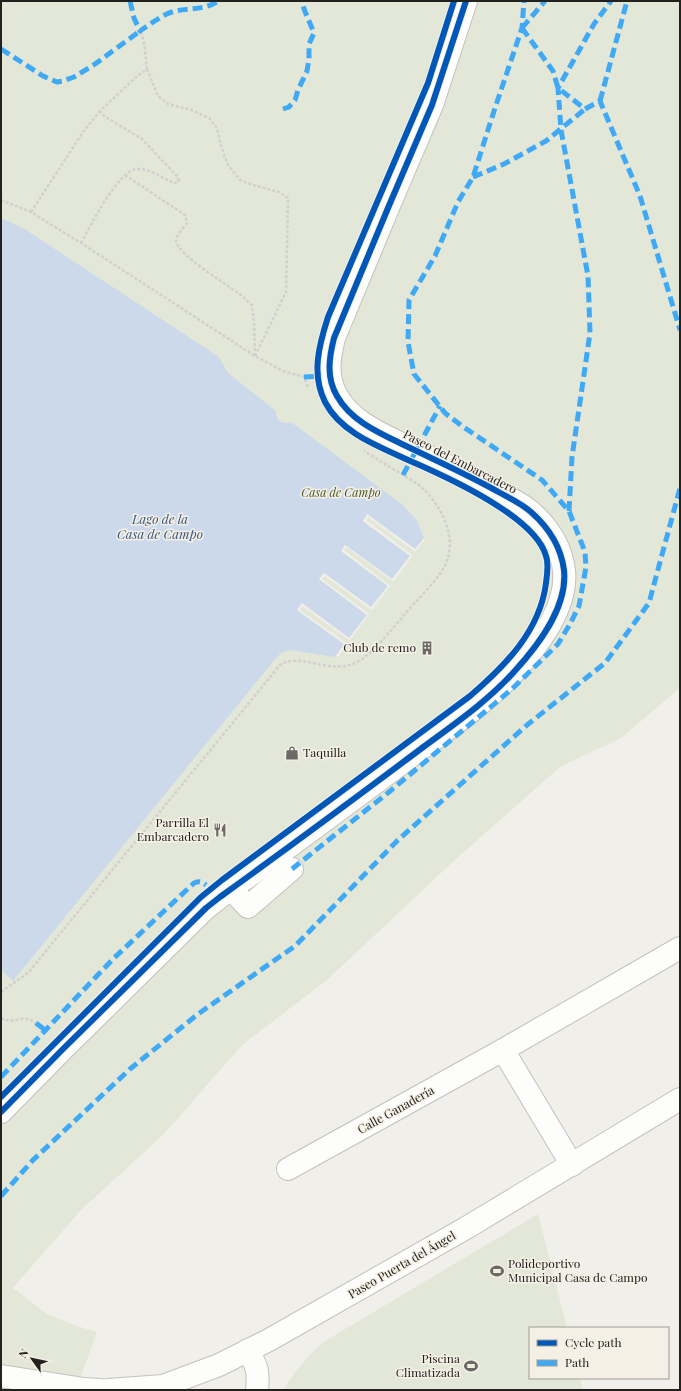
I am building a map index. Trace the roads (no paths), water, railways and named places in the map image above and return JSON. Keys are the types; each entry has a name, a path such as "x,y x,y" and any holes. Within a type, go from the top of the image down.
{"street":[{"name":"Paseo del Embarcadero","path":"1,1112 206,908 328,819 477,706 512,675 544,633 559,605 564,591 564,570 558,547 545,526 530,511 475,479 380,434 360,422 336,395 330,376 329,357 334,338 432,106 466,1"},
{"path":"231,889 248,907 292,869"},
{"name":"Calle Ganadería","path":"288,1169 504,1050 680,948"},
{"path":"504,1050 572,1165"},
{"name":"Paseo Puerta del Ángel","path":"108,1390 163,1386 219,1365 269,1340 572,1165 680,1099"},
{"path":"248,1350 256,1365 258,1375 256,1390"},
{"path":"1,1376 84,1389 100,1390"}],"water":[{"name":"Lago de la Casa de Campo","path":"1,218 23,228 219,357 228,373 276,411 278,420 285,423 291,422 403,505 417,521 424,538 415,549 367,515 363,521 410,556 392,579 345,545 341,551 388,586 371,608 324,573 319,579 367,615 349,638 302,604 297,610 344,644 335,657 289,650 281,653 276,658 13,981 1,970"}],"place":[{"name":"Club de remo","path":"427,648"},
{"name":"Taquilla","path":"292,753"},
{"name":"Parrilla El Embarcadero","path":"220,830"},
{"name":"Polideportivo Municipal Casa de Campo","path":"497,1271"},
{"name":"Piscina Climatizada","path":"471,1366"}],"park label":[{"name":"Casa de Campo","path":"341,493"}]}
